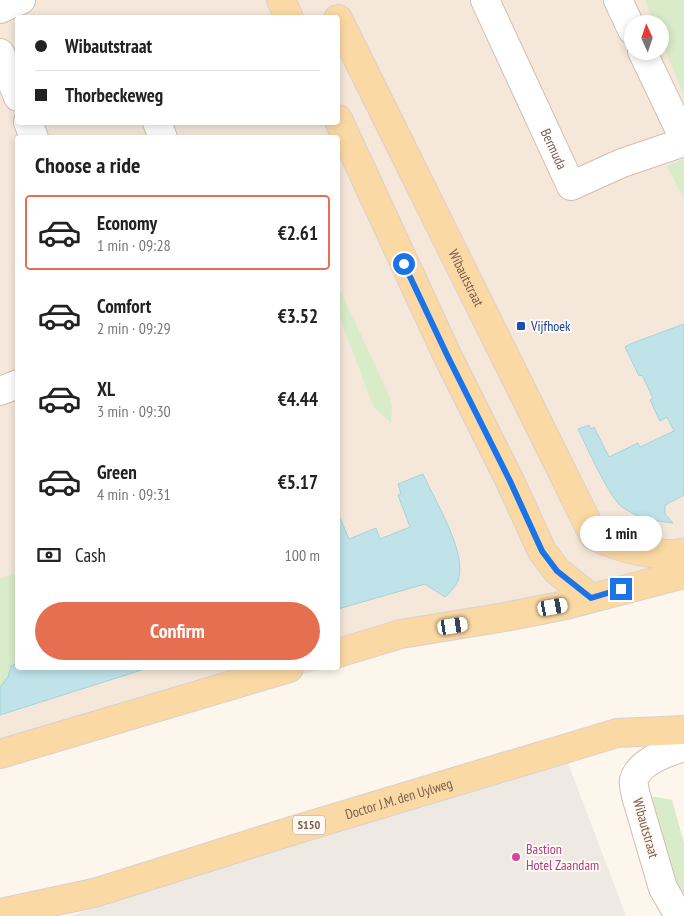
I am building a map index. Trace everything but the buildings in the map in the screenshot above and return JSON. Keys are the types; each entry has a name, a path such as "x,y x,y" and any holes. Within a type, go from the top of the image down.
{"main road":[{"path":"280,0 288,15"},
{"name":"Wibautstraat","path":"328,0 336,15"},
{"name":"Wibautstraat","path":"340,24 594,536 616,546 647,553 684,554"},
{"path":"340,123 448,357 510,481 542,551 557,571 591,598"},
{"path":"340,652 400,634 505,617 591,598 684,574"},
{"path":"0,754 282,670"},
{"name":"Doctor J.M. den Uylweg","path":"0,913 94,893 298,828 616,733 684,730"}],"street":[{"path":"0,9 21,0"},
{"name":"Bermuda","path":"485,0 571,186 622,163 684,141"},
{"path":"618,0 625,15"},
{"path":"0,53 15,89"},
{"path":"646,60 684,141"},
{"path":"0,391 15,385"},
{"name":"Wibautstraat","path":"616,733 658,743 679,757"},
{"name":"Wibautstraat","path":"679,757 641,768 634,782 636,796 664,888 679,916"}],"shaded area":[{"path":"0,0 684,0 684,558 340,663 340,135 15,135 15,670 318,670 0,768"},
{"path":"560,742 626,916 71,916"}],"green space":[{"path":"645,0 684,0 684,96 669,59 669,15 651,15"},
{"path":"684,159 684,199 667,166"},
{"path":"340,290 390,397 392,408 391,423 373,406 340,317"},
{"path":"15,573 15,664 11,666 8,677 0,687 0,579"},
{"path":"645,795 672,800 684,843 684,902 676,888"}],"water":[{"path":"684,324 684,495 665,505 665,514 673,523 646,518 622,507 611,494 578,429 589,425 591,429 594,427 609,457 638,443 640,447 674,431 667,417 660,421 650,400 653,398 642,375 639,376 625,347"},
{"path":"423,474 449,527 454,542 460,569 458,581 451,592 445,597 425,584 340,608 340,518 349,539 376,528 380,539 410,527 398,495 401,494 398,484"},
{"path":"15,664 15,670 142,670 0,715 0,687 8,677 11,666"}],"place":[{"name":"Vijfhoek","path":"521,326"},
{"name":"Bastion Hotel Zaandam","path":"516,857"}],"route":[{"path":"404,264 542,551 557,571 591,598 621,589"}]}
